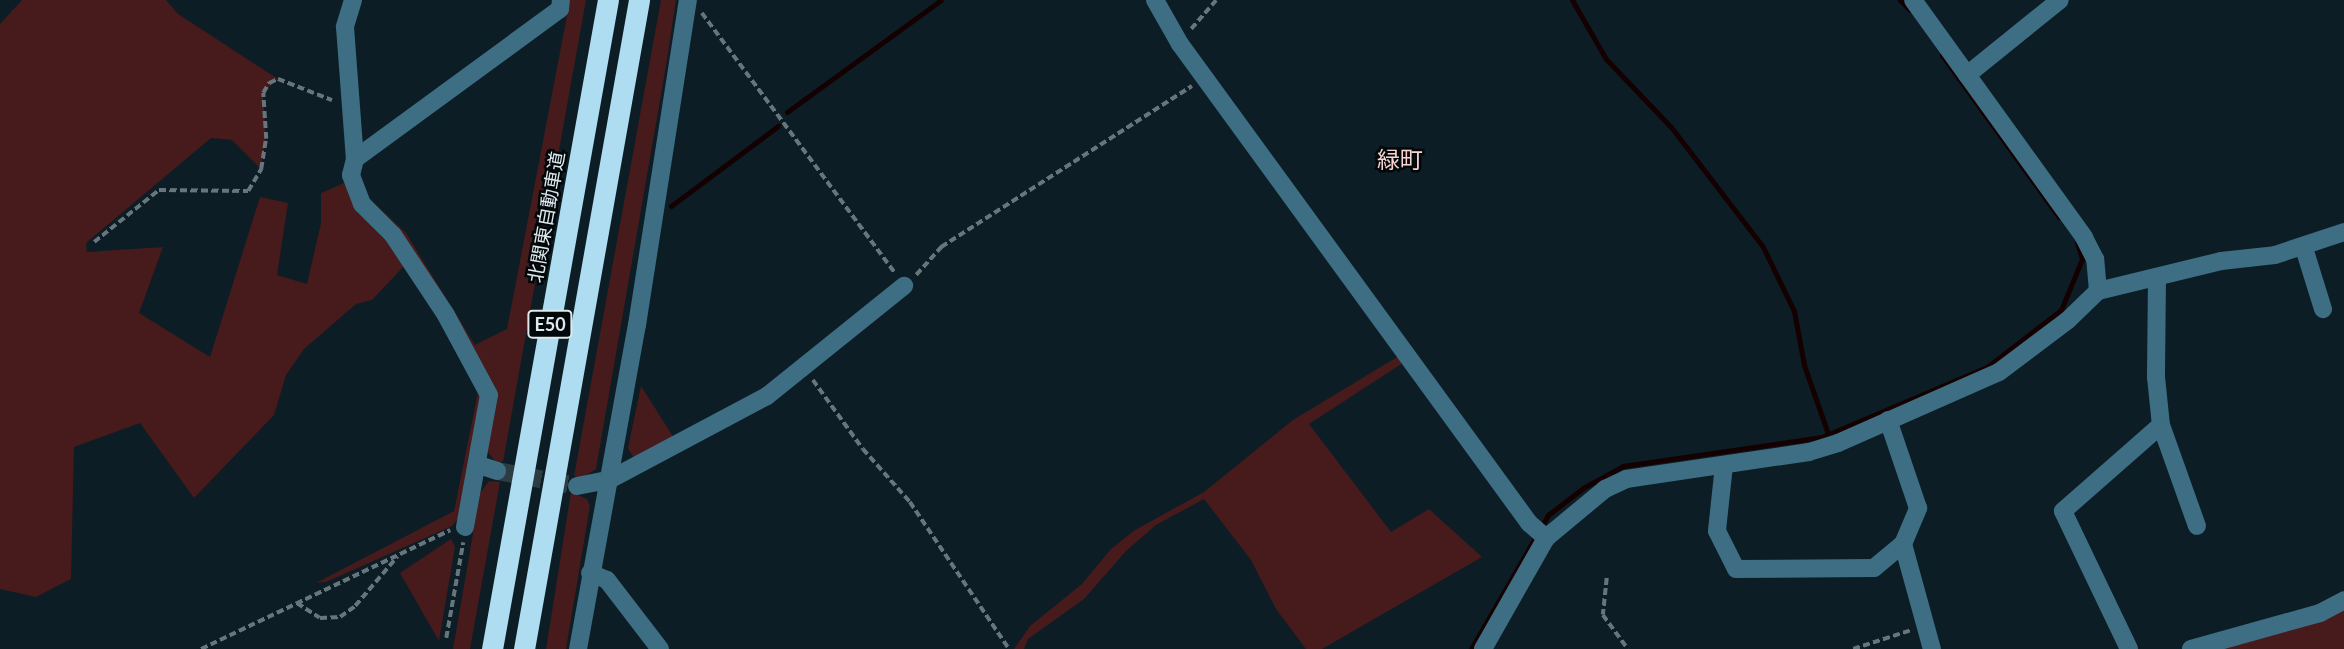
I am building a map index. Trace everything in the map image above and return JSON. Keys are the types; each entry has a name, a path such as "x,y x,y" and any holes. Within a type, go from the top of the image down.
{"highway":[{"name":"北関東自動車道","path":"492,649 608,0"},
{"name":"E50","path":"524,649 639,0"}],"street":[{"path":"353,0 345,27 347,106 355,159 351,175 362,204 409,256 489,395 465,527"},
{"path":"1155,0 1180,44 1529,523 1546,538"},
{"path":"1913,0 2084,237 2095,259 2098,291"},
{"path":"1967,75 2060,0"},
{"path":"355,159 561,4"},
{"path":"578,649 609,480 687,4"},
{"path":"1483,649 1546,538 1576,510 1626,479 1809,452 1999,372 2068,320 2098,291 2304,248 2344,232"},
{"path":"2304,248 2323,309"},
{"path":"2157,277 2156,377 2161,425 2197,526"},
{"path":"577,486 609,480 756,402 904,286"},
{"path":"1724,465 1717,531 1736,569 1874,568 1903,544 1918,508 1888,420"},
{"path":"2129,649 2063,511 2161,425"},
{"path":"478,465 497,471"},
{"path":"1903,544 1932,649"},
{"path":"590,573 607,580 660,649"},
{"path":"2190,649 2320,613 2344,600"}],"path":[{"path":"1180,44 1216,0"},
{"path":"687,4 713,23 904,286 941,247 1205,77"},
{"path":"94,242 159,191 248,191 261,169 266,139 263,93 269,83 278,79 347,106"},
{"path":"804,367 863,449 910,502 1009,649"},
{"path":"201,649 445,531 465,527 446,638"},
{"path":"297,603 320,618 340,617 355,606 400,553"},
{"path":"1607,578 1603,615 1628,649"},
{"path":"1853,649 1926,625"}],"shaded area":[{"path":"22,0 166,0 178,14 278,79 263,93 266,139 261,169 232,140 211,138 86,243 87,252 163,247 139,313 210,357 260,197 288,203 277,275 307,284 321,223 321,193 344,183 361,215 407,263 372,300 356,304 304,349 286,375 274,415 194,498 140,423 74,447 71,579 36,597 0,589 0,24"},
{"path":"570,0 586,0 503,462 495,461 487,451 497,392 367,196 406,233 475,345 507,329"},
{"path":"661,0 676,0 667,60 596,469 582,478 574,476"},
{"path":"1402,354 1406,361 1309,424 1391,532 1429,509 1482,557 1322,649 1306,649 1276,609 1251,560 1204,499 1156,525 1126,551 1084,599 1028,639 1024,649 1014,649 1030,626 1082,584 1111,549 1135,530 1204,492 1293,420"},
{"path":"641,386 674,438 634,459 628,448"},
{"path":"478,392 483,398 461,515 452,526 326,582 316,583 454,511"},
{"path":"489,481 500,482 470,649 453,649 480,493"},
{"path":"571,492 587,499 590,506 566,649 546,649"},
{"path":"451,539 455,547 439,641 400,573"},
{"path":"2344,600 2344,649 2191,649"}],"waterway":[{"path":"787,112 941,0"},
{"path":"1572,0 1606,59 1671,127 1763,247 1794,311 1804,365 1828,434"},
{"path":"1900,0 1910,10"},
{"path":"1942,55 2059,217"},
{"path":"671,206 778,126"},
{"path":"1471,649 1548,515 1583,488 1623,466 1822,437 1987,367 2061,310 2082,259 2077,242"}],"tunnel":[{"path":"497,471 577,486"}],"district":[{"name":"緑町","path":"1400,159"}]}
